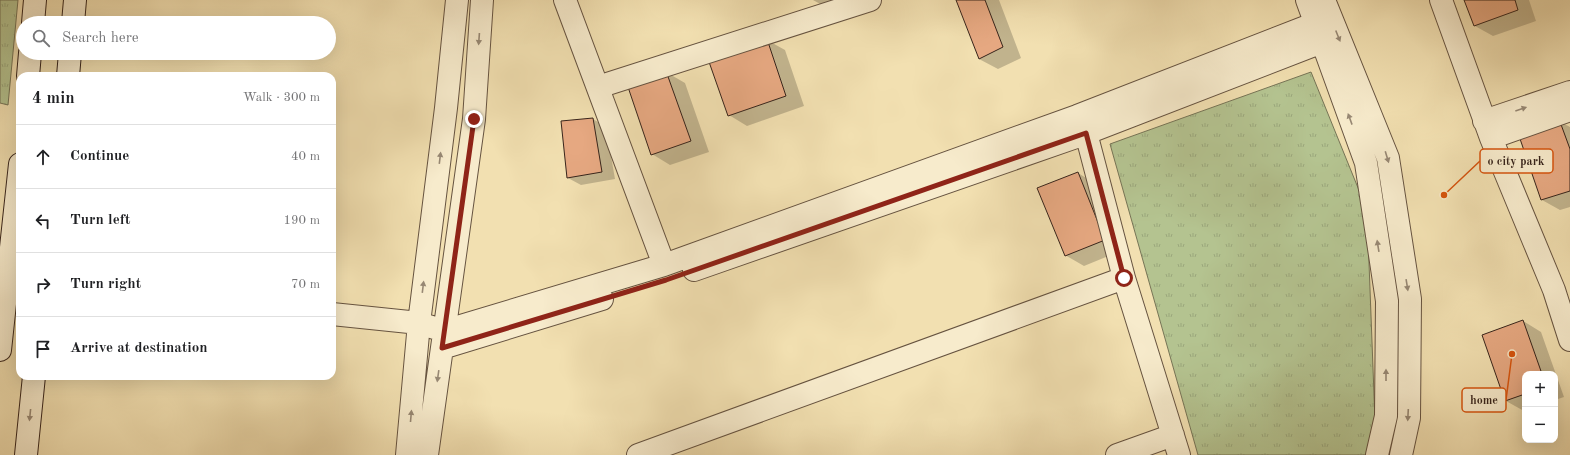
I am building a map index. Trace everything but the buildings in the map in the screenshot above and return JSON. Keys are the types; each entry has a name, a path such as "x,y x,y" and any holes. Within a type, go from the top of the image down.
{"street":[{"path":"34,16 35,0"},
{"path":"74,16 75,0"},
{"path":"407,455 419,323 445,116 457,0"},
{"path":"427,455 474,119 482,0"},
{"path":"565,0 664,265"},
{"path":"598,87 870,0"},
{"path":"1307,0 1366,163 1387,301 1386,416 1377,455"},
{"path":"1324,0 1388,158 1410,299 1408,418 1401,455"},
{"path":"1441,0 1487,130 1563,295 1570,340"},
{"path":"443,340 666,280 1086,133 1319,33"},
{"path":"443,340 664,265 1077,116 1319,33"},
{"path":"28,72 29,60"},
{"path":"68,72 69,60"},
{"path":"1487,130 1570,92"},
{"path":"1487,130 1570,110"},
{"path":"1086,133 1124,278 1176,445 1117,455"},
{"path":"0,350 16,201"},
{"path":"638,455 1124,278"},
{"path":"336,314 419,323 443,340"},
{"path":"26,455 34,380"}],"green space":[{"path":"0,0 18,0 8,105 0,103"},
{"path":"1311,72 1367,210 1375,421 1367,455 1198,455 1110,144"}],"place":[{"name":"o city park","path":"1444,195"},
{"name":"home","path":"1512,354"}],"route":[{"path":"474,119 442,348 666,280 1086,133 1124,278"}]}
